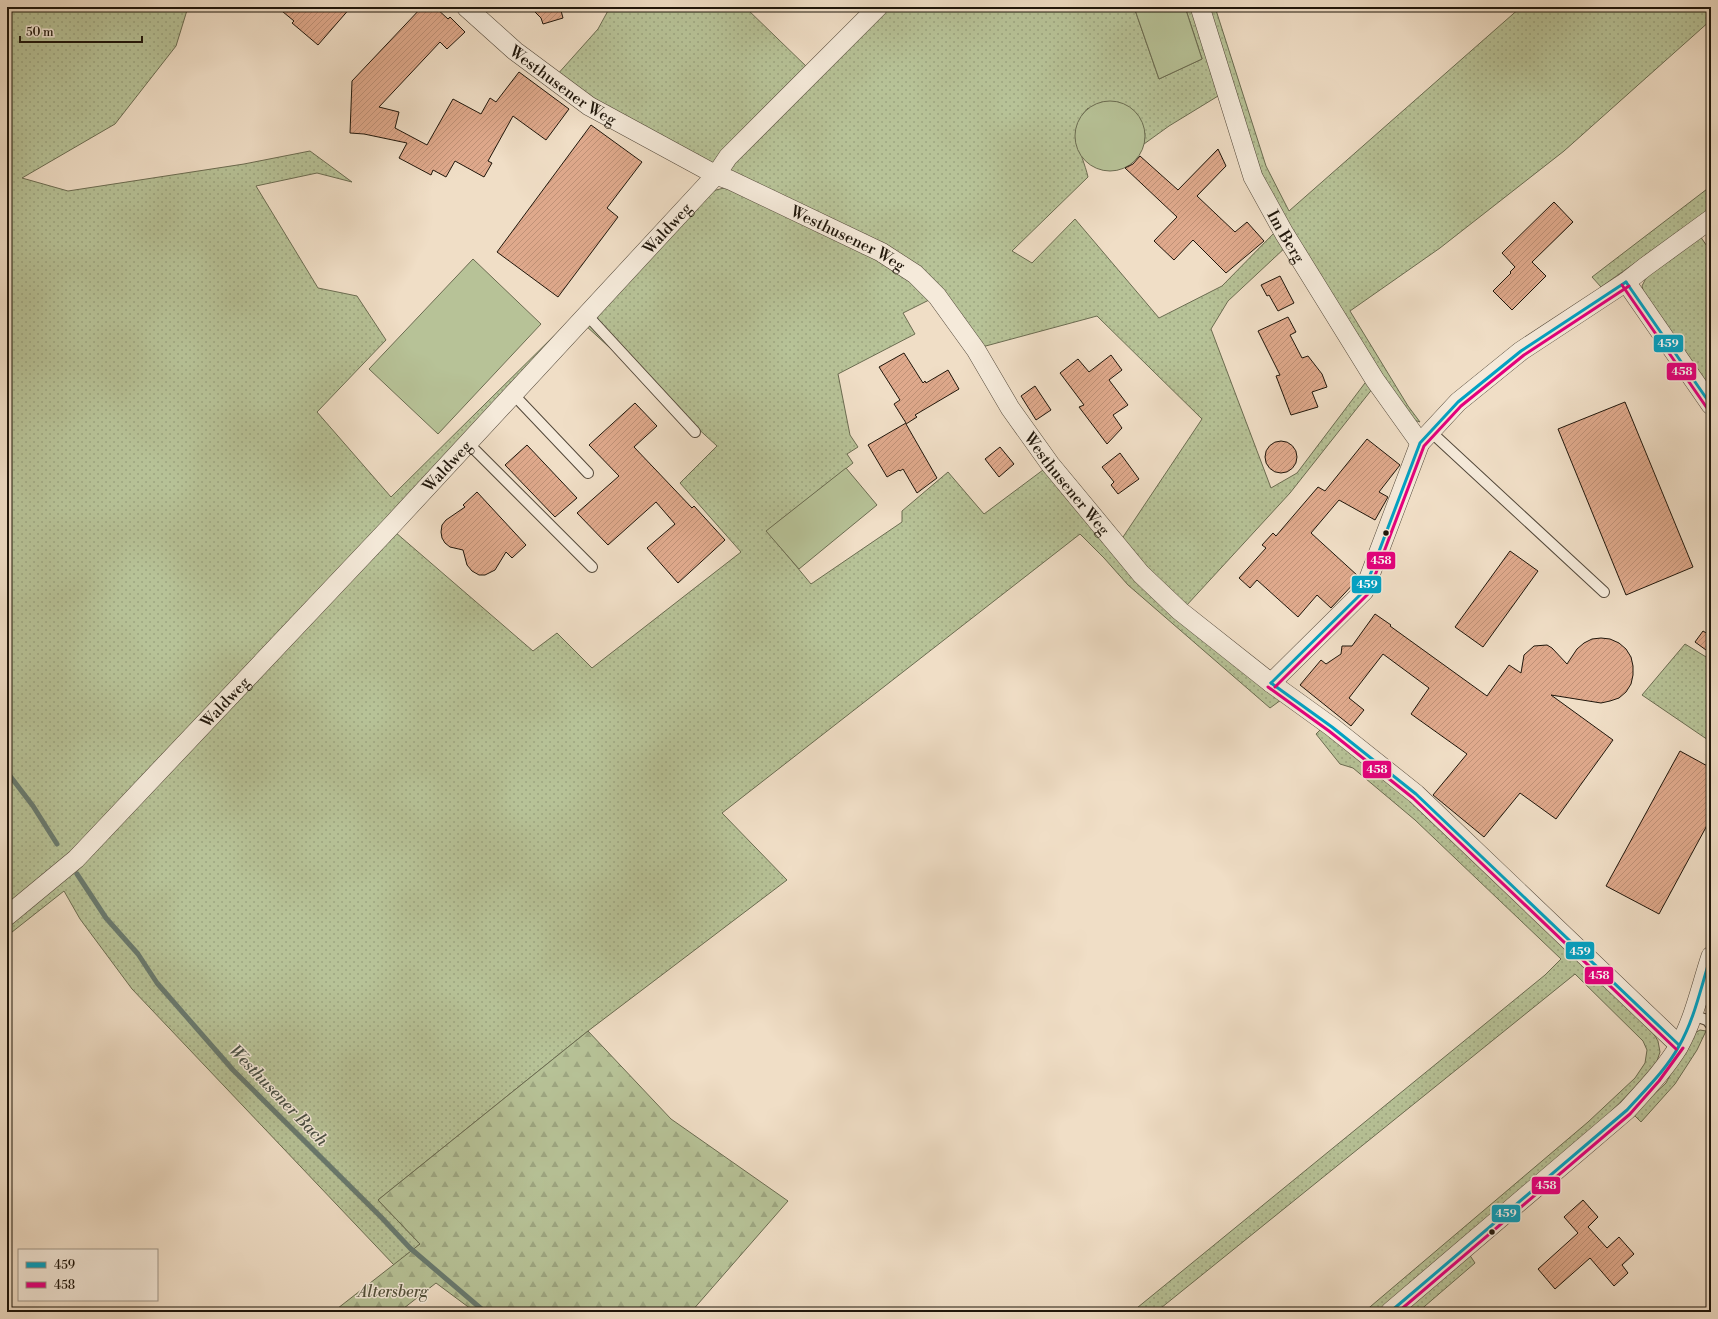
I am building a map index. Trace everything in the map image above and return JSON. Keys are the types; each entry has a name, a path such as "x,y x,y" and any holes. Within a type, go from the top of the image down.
{"street":[{"name":"Westhusener Weg","path":"466,7 515,51 589,106 716,175 730,180 881,252 915,274 937,296 976,350 1010,408 1050,464 1141,574 1180,610 1271,683 1332,727 1416,794 1679,1045"},
{"name":"Waldweg","path":"7,916 76,859 386,531 467,442 587,315 716,175 728,157 878,7"},
{"name":"Im Berg","path":"1200,7 1253,177 1284,232 1375,380 1426,438"},
{"path":"1271,683 1364,591 1426,438 1458,402 1521,351 1626,282 1711,219"},
{"path":"1626,282 1711,405"},
{"path":"1390,1312 1627,1110 1655,1078 1679,1045 1692,1015 1711,956"}],"lane":[{"path":"587,315 695,432"},
{"path":"513,394 588,473"},
{"path":"1426,438 1604,592"},
{"path":"467,442 592,568"},
{"path":"1692,1015 1707,1020 1711,1025"}],"green space":[{"path":"7,7 188,7 176,46 115,124 22,178 68,191 244,164 310,151 352,182 317,173 256,186 318,288 357,296 386,340 317,412 391,497 572,318 77,852 7,911"},
{"path":"610,7 745,7 809,69 713,165 705,164 556,76 598,29"},
{"path":"883,7 1134,7 1159,79 1202,59 1185,7 1196,7 1223,93 1169,126 1144,144 1145,133 1088,108 1081,117 1077,134 1088,177 1012,251 1032,263 1075,219 1159,318 1222,286 1277,230 1287,246 1228,301 1211,329 1271,488 1297,473 1368,379 1373,388 1290,493 1186,606 1146,570 1121,540 1202,419 1097,316 982,347 941,293 730,173 729,166"},
{"path":"1134,7 1185,7 1202,59 1159,79"},
{"path":"1204,7 1215,7 1266,166 1289,211 1521,7 1711,7 1711,20 1564,151 1440,248 1350,311 1408,406 1420,422 1411,419 1271,200"},
{"path":"1110,101 1123,104 1135,111 1142,123 1145,136 1142,149 1135,161 1123,168 1110,171 1097,168 1085,161 1078,149 1075,136 1078,123 1085,111 1097,104"},
{"path":"1711,186 1711,209 1601,287 1592,277"},
{"path":"728,187 879,257 933,298 903,313 915,334 838,374 850,435 858,447 847,454 853,463 767,531 811,584 902,522 902,511 948,472 984,514 1047,467 1116,553 1281,700 1270,708 1128,585 1080,534 722,813 787,880 588,1031 378,1200 420,1244 394,1265 132,989 80,919 64,891 7,936 7,923 395,532 533,651 557,633 592,668 741,552 680,483 717,446 585,325 704,197 716,190"},
{"path":"1700,236 1711,252 1711,391 1645,298 1642,286 1648,274"},
{"path":"473,259 541,324 438,434 369,369"},
{"path":"846,468 877,505 799,569 766,531"},
{"path":"1685,644 1711,660 1711,742 1642,695"},
{"path":"1320,730 1331,735 1410,800 1652,1031 1658,1041 1660,1052 1656,1064 1641,1082 1594,1128 1378,1312 1364,1312 1588,1122 1635,1078 1645,1063 1647,1050 1643,1041 1575,974 1156,1312 1132,1312 1545,975 1561,959 1415,820 1353,768 1340,764 1316,734"},
{"path":"1700,1030 1706,1031 1697,1050 1675,1084 1641,1122 1633,1114 1666,1083 1691,1035"},
{"name":"Altersberg","path":"588,1031 671,1119 788,1201 691,1312 475,1312 436,1283 399,1312 333,1312 420,1244 378,1200"},
{"path":"1469,1254 1475,1263 1418,1312 1402,1312"}],"building":[{"path":"277,7 351,7 318,45 292,23 294,21"},
{"path":"422,7 435,7 448,19 450,17 465,32 447,49 440,42 379,107 399,112 395,128 427,145 453,99 481,114 490,98 496,102 519,72 569,109 546,140 513,116 488,161 492,163 484,177 455,161 446,177 433,170 431,175 399,158 407,143 364,134 350,133 352,81"},
{"path":"530,7 560,7 563,18 543,24 541,18"},
{"path":"591,125 642,162 607,208 618,217 558,297 497,252"},
{"path":"1218,149 1226,166 1197,196 1235,232 1247,222 1264,241 1226,273 1193,240 1174,260 1154,241 1177,217 1125,168 1133,164 1140,156 1178,190"},
{"path":"1554,202 1573,222 1532,262 1546,276 1512,310 1493,291 1515,267 1502,253"},
{"path":"1280,276 1294,303 1278,311 1269,295 1267,296 1261,285"},
{"path":"1288,317 1296,332 1290,335 1302,358 1308,356 1322,374 1327,387 1312,392 1318,407 1291,415 1276,376 1280,375 1258,331"},
{"path":"904,353 923,383 925,381 926,383 948,370 959,389 915,415 917,417 906,424 937,478 917,493 903,469 887,477 868,445 906,423 894,404 900,400 879,367"},
{"path":"1111,355 1122,370 1109,380 1128,405 1113,415 1122,428 1107,444 1079,407 1084,405 1060,373 1078,359 1089,372"},
{"path":"1035,386 1051,410 1036,420 1021,396"},
{"path":"1625,402 1693,567 1626,595 1558,429"},
{"path":"635,403 657,426 634,447 692,508 694,506 725,540 678,583 647,548 675,524 656,502 608,545 577,513 619,476 589,445"},
{"path":"1367,439 1400,465 1379,492 1388,497 1375,520 1339,500 1311,533 1358,576 1356,581 1331,608 1317,595 1298,617 1257,580 1250,588 1239,578 1266,548 1262,545 1273,533 1276,536 1318,487 1325,491"},
{"path":"1278,441 1284,441 1293,445 1297,457 1293,469 1284,473 1278,473 1269,469 1265,460 1265,454 1269,445"},
{"path":"527,445 577,498 555,517 505,465"},
{"path":"1000,447 1014,464 999,477 985,459"},
{"path":"1120,453 1139,479 1118,494 1111,485 1114,482 1102,467"},
{"path":"477,492 526,545 512,558 506,552 495,570 485,575 479,575 472,571 467,565 463,550 450,547 445,543 441,532 442,525 446,520 465,507 463,505"},
{"path":"1510,551 1538,571 1483,647 1455,627"},
{"path":"1375,614 1487,696 1509,665 1521,673 1524,655 1534,646 1547,645 1552,648 1567,664 1577,649 1592,639 1610,639 1619,643 1626,649 1631,657 1633,675 1631,684 1626,692 1619,698 1601,703 1551,695 1613,740 1556,819 1520,793 1484,837 1433,795 1467,754 1411,714 1429,688 1383,654 1349,698 1364,710 1351,726 1300,685 1321,660 1326,664 1341,654 1342,646 1352,646"},
{"path":"1703,631 1711,636 1711,643 1706,650 1695,642"},
{"path":"1680,751 1711,768 1711,818 1659,914 1606,886"},
{"path":"1583,1200 1598,1217 1588,1227 1607,1248 1619,1237 1634,1254 1622,1265 1628,1273 1614,1286 1590,1258 1555,1289 1538,1269 1578,1233 1564,1217"}],"waterway":[{"name":"Westhusener Bach","path":"7,772 33,806 57,844"},
{"name":"Westhusener Bach","path":"77,874 106,918 138,954 157,983 233,1070 381,1217 410,1248 485,1312"}],"transit line":[{"name":"459","path":"1626,282 1711,405"},
{"name":"459","path":"1271,683 1364,591 1420,443 1458,402 1521,351 1626,282"},
{"name":"458","path":"1622,285 1707,408"},
{"name":"458","path":"1275,687 1368,594 1424,446 1461,406 1524,355 1629,286"},
{"name":"459","path":"1271,683 1332,727 1416,794 1679,1045"},
{"name":"458","path":"1268,687 1329,731 1413,798 1676,1049"},
{"name":"459","path":"1390,1312 1627,1110 1662,1072 1674,1055 1685,1035 1694,1013 1711,956"},
{"name":"458","path":"1398,1312 1630,1114 1659,1081 1683,1048"}]}
